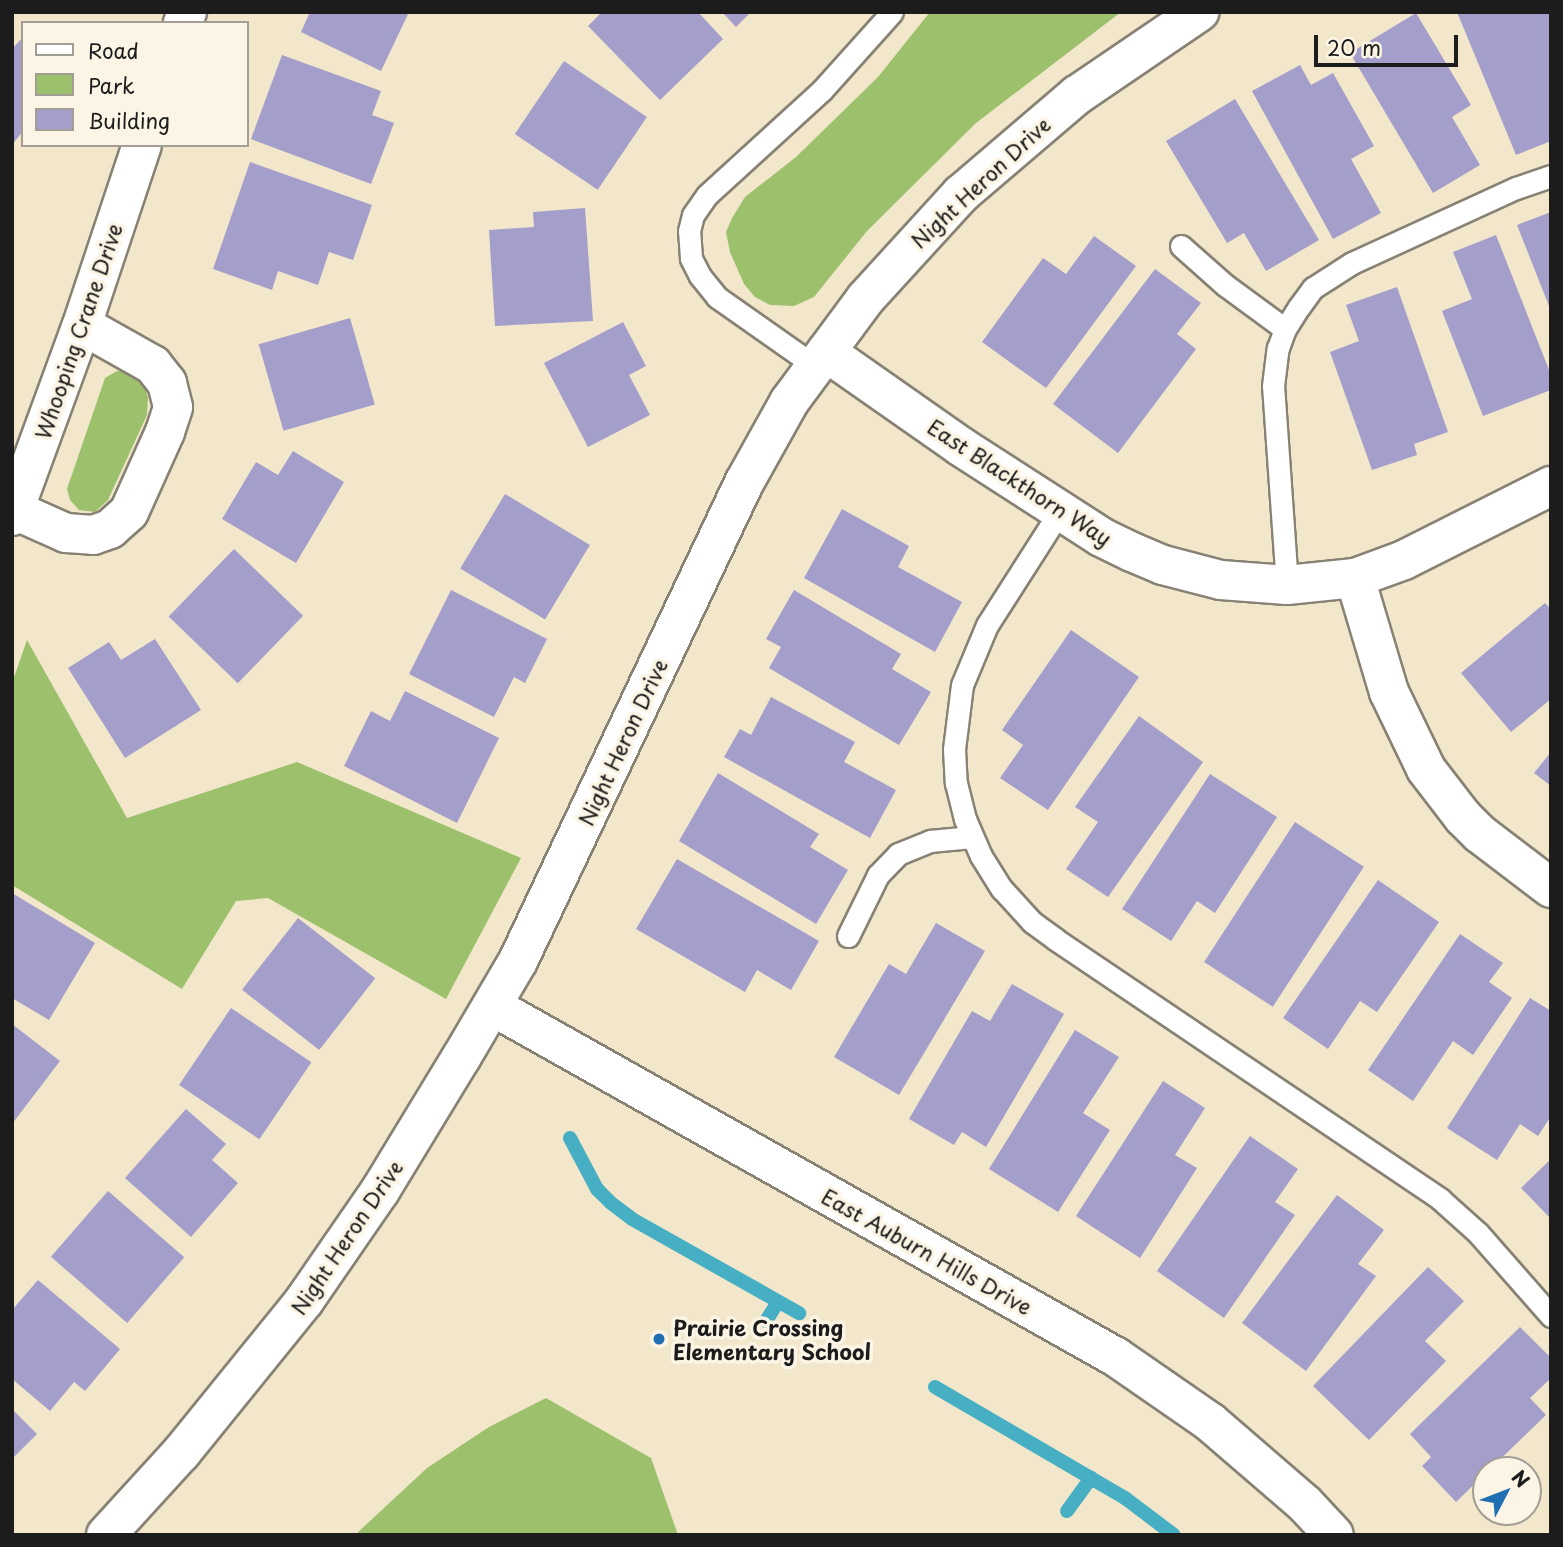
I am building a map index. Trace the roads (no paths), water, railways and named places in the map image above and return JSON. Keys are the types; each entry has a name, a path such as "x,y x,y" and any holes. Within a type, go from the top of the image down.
{"street":[{"name":"Night Heron Drive","path":"107,1535 181,1453 304,1301 380,1191 492,1006 566,860 744,482 789,402 897,261 961,194 1077,95 1199,12"},
{"name":"Whooping Crane Drive","path":"13,512 82,325 141,147"},
{"path":"13,512 66,533 93,535 110,528 129,512 166,432 173,407 167,383 153,365 82,325"},
{"name":"East Blackthorn Way","path":"820,359 1101,537 1163,565 1221,580 1287,584 1355,578 1404,560 1551,486"},
{"path":"1355,578 1389,692 1426,769 1463,817 1480,834 1551,888"},
{"name":"East Auburn Hills Drive","path":"492,1006 1116,1357 1220,1431 1297,1497 1335,1535"}],"lane":[{"path":"820,359 716,297 700,276 691,258 689,231 693,215 707,195 823,89 892,12"},
{"path":"1287,584 1274,435 1273,386 1275,363 1285,329 1313,288 1331,275 1516,188 1551,176"},
{"path":"1181,246 1225,285 1285,329"},
{"path":"1060,511 987,625 962,685 955,735 955,767 961,803 972,836 1002,889 1032,922 1440,1199 1478,1233 1551,1316"},
{"path":"848,936 878,875 898,854 930,841 972,836"}],"waterway":[{"path":"570,1138 597,1189 611,1203 632,1219 799,1313"},
{"path":"766,1321 778,1302"},
{"path":"935,1387 1125,1498 1174,1535"},
{"path":"1067,1511 1091,1478"}],"place":[{"name":"Prairie Crossing Elementary School","path":"659,1339"}]}
